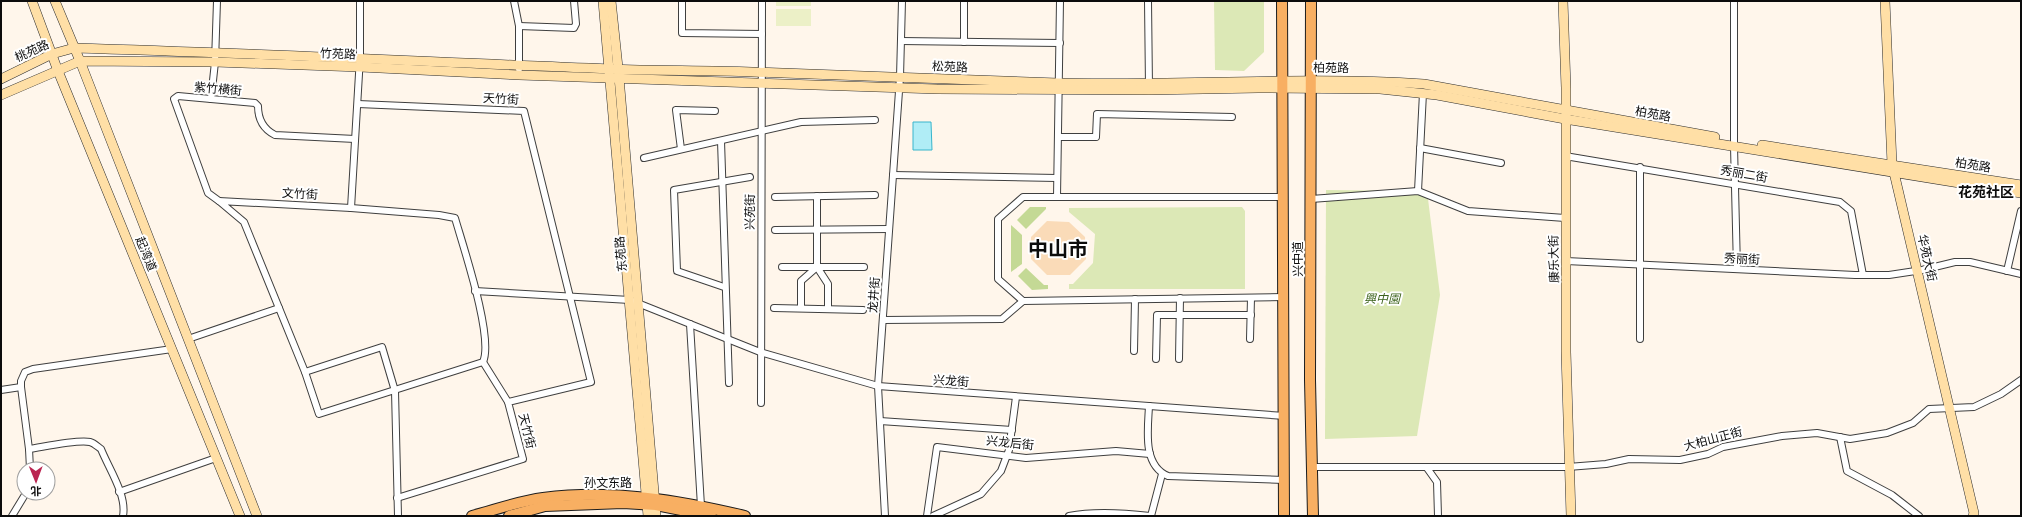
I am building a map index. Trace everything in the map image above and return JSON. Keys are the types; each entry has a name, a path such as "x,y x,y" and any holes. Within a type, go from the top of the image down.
{"main road":[{"name":"兴中道","path":"1282,1 1281,84 1284,516"},
{"name":"兴中道","path":"1311,1 1310,380 1313,516"},
{"name":"孙文东路","path":"472,516 544,498 624,494 711,516"},
{"name":"孙文东路","path":"509,516 544,506 652,501 701,506 745,516"}],"street":[{"name":"起湾道","path":"32,1 58,70 240,516"},
{"name":"起湾道","path":"55,1 80,61 257,516"},
{"path":"211,99 215,62 214,52 217,1"},
{"path":"351,208 360,62 360,1"},
{"path":"514,1 519,26 519,70"},
{"path":"519,26 574,28 576,24 574,1"},
{"name":"东苑路","path":"603,1 615,73"},
{"name":"东苑路","path":"611,1 615,73 652,501"},
{"path":"682,1 682,33 762,34"},
{"name":"兴苑街","path":"761,403 762,1"},
{"name":"龙井街","path":"885,516 878,386 900,77 902,1"},
{"path":"964,1 964,42"},
{"path":"1057,197 1060,1"},
{"path":"1148,1 1149,87"},
{"name":"康乐大街","path":"1563,1 1568,467 1571,516"},
{"path":"1734,1 1734,143 1737,269"},
{"name":"华苑大街","path":"1885,1 1893,168 1974,515"},
{"path":"901,41 1060,42"},
{"name":"桃苑路","path":"1,79 52,54 74,48"},
{"name":"竹苑路","path":"74,48 214,52 360,62 615,73"},
{"name":"竹苑路","path":"58,70 80,61 360,62"},
{"path":"1,95 58,70"},
{"name":"松苑路","path":"615,73 762,72 900,77 1059,86"},
{"name":"松苑路","path":"615,73 762,82 899,87 1149,87 1281,84"},
{"name":"柏苑路","path":"1281,84 1424,84 1565,115"},
{"name":"柏苑路","path":"1311,84 1423,93 1893,168 2021,185"},
{"path":"1418,191 1423,93"},
{"name":"紫竹横街","path":"219,201 208,193 174,99 178,96 254,103 258,106 258,114 262,125 268,132 274,134 355,139"},
{"name":"天竹街","path":"358,104 524,111 591,382 508,402 522,459 397,498"},
{"path":"681,149 676,110 715,111"},
{"path":"1058,137 1096,136 1097,114 1232,117"},
{"path":"644,158 762,133 801,122 876,120"},
{"path":"721,141 724,287 729,383"},
{"path":"1420,148 1501,163"},
{"name":"秀丽二街","path":"1565,156 1640,167 1827,199 1847,206 1851,211 1864,275"},
{"path":"1640,167 1640,339"},
{"name":"柏苑路","path":"1893,168 2021,193"},
{"path":"893,175 1058,178"},
{"path":"724,287 677,271 674,190 750,176"},
{"path":"1311,199 1418,191 1468,211 1565,218"},
{"path":"775,197 875,195"},
{"path":"817,196 817,267 828,284 828,309"},
{"path":"1023,301 998,278 998,219 1023,197 1282,198"},
{"path":"219,201 244,222 305,372 319,414 483,362 508,402"},
{"name":"文竹街","path":"219,201 351,208 439,215 455,218 475,291 486,340 486,355 483,362"},
{"path":"2007,271 2021,211"},
{"path":"775,230 889,229"},
{"name":"秀丽街","path":"1566,261 1864,275 1889,275 1955,262 1970,262 2021,274"},
{"path":"782,267 864,267"},
{"path":"801,308 801,281 817,267"},
{"path":"475,291 634,301"},
{"path":"883,320 1002,319 1023,301 1283,297"},
{"path":"1179,359 1180,298"},
{"path":"1250,339 1251,298"},
{"path":"1134,351 1135,299"},
{"name":"兴龙街","path":"634,301 760,352 878,386 1284,416"},
{"path":"188,339 279,308"},
{"path":"774,308 863,310"},
{"path":"1156,359 1157,315 1251,315"},
{"path":"690,324 701,506"},
{"path":"305,372 382,347 395,390 398,516"},
{"path":"30,461 21,387 21,381 25,372 33,369 172,349"},
{"name":"大柏山正街","path":"1313,467 1568,467 1606,464 1629,459 1680,460 1708,454 1723,447 1782,436 1817,433 1850,439 1887,433 1913,423 1929,409 1974,407 2000,394 2021,380"},
{"path":"1,390 21,387"},
{"path":"933,516 981,494 1001,471 1007,456 1016,396"},
{"path":"1149,406 1148,440 1150,454 1156,468 1162,474 1168,476 1284,480"},
{"path":"880,421 1012,430"},
{"path":"1840,437 1847,471 1892,495 1919,516"},
{"path":"29,449 81,441 90,442 101,450 119,492 124,509 123,516"},
{"name":"兴龙后街","path":"927,516 937,447 1026,458 1087,452 1116,451 1150,454"},
{"path":"119,492 216,458"},
{"path":"1427,468 1437,482 1438,516"},
{"path":"1069,516 1078,514 1118,514 1150,516 1162,474"},
{"path":"236,505 250,499"},
{"path":"12,516 21,501"},
{"path":"648,516 652,501"},
{"path":"652,501 656,516"}],"green space":[{"path":"776,1 811,1 811,6 776,6"},
{"path":"1214,1 1264,1 1264,52 1244,71 1215,70"},
{"path":"776,9 811,9 811,26 776,26"},
{"name":"興中園","path":"1326,190 1427,191 1440,295 1417,436 1325,439"},
{"path":"1030,207 1046,207 1046,209 1026,229 1017,220"},
{"path":"1242,207 1245,211 1245,289 1069,289 1069,284 1073,284 1093,263 1095,234 1069,212 1069,208"},
{"path":"1011,225 1022,235 1022,264 1011,272"},
{"path":"1026,268 1044,285 1048,285 1048,289 1032,290 1018,276"}],"sand":[{"path":"1047,221 1069,222 1085,237 1086,259 1070,275 1047,275 1031,259 1031,237"}],"water":[{"path":"913,122 931,122 932,150 913,150"}],"district":[{"name":"花苑社区","path":"1986,192"},
{"name":"中山市","path":"1058,249"}]}
